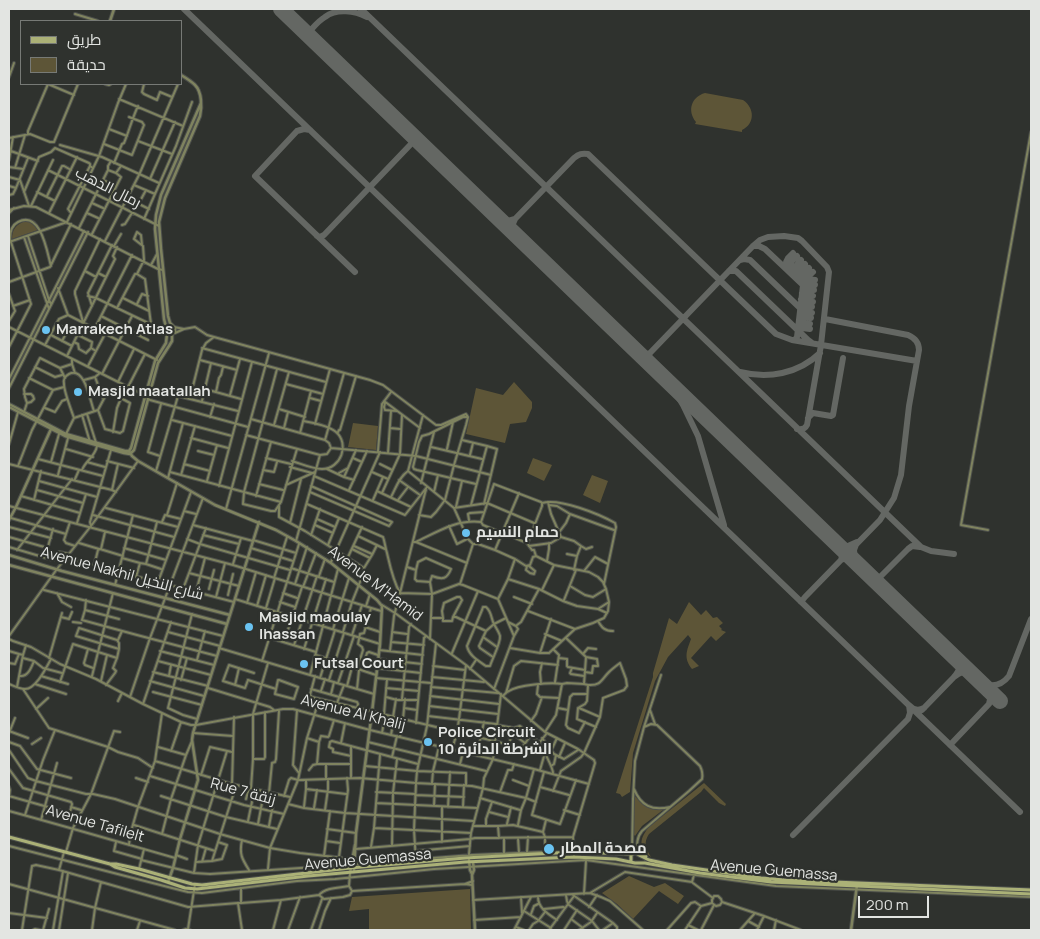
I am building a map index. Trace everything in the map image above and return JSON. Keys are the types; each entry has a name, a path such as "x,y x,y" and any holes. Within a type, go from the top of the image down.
{"main road":[{"name":"Avenue Guemassa","path":"9,837 110,864 169,877 194,889"},
{"path":"637,847 648,859"},
{"path":"635,852 639,855 640,860 638,863 632,862 630,858 632,854 635,852"},
{"name":"Avenue Guemassa","path":"110,864 115,868 194,889 352,871 545,853 632,854"},
{"name":"Avenue Guemassa","path":"352,871 416,861 574,854 632,862"},
{"name":"Avenue Guemassa","path":"639,855 694,872"},
{"name":"Avenue Guemassa","path":"638,863 771,882 1031,894"},
{"name":"Avenue Guemassa","path":"857,886 1031,890"}],"street":[{"path":"76,14 95,20"},
{"path":"9,77 14,63"},
{"path":"130,452 157,360 166,343 156,214 162,195 201,103 196,86 182,77"},
{"path":"28,134 48,85"},
{"path":"50,85 74,95"},
{"path":"78,85 53,142 55,148 89,162 93,168"},
{"path":"10,241 67,222 99,156 126,85"},
{"path":"144,85 142,92 157,100 160,92 172,97"},
{"path":"105,241 134,185 178,85"},
{"path":"120,99 183,126"},
{"path":"144,219 192,102"},
{"path":"114,163 127,136 131,117 138,106"},
{"path":"104,144 132,155 144,125 142,122 131,117"},
{"path":"150,179 175,122"},
{"path":"109,128 127,136"},
{"path":"988,530 961,525 1031,132"},
{"path":"9,138 33,134 53,142"},
{"path":"16,168 24,136"},
{"path":"9,160 13,137"},
{"path":"138,141 172,154"},
{"path":"60,145 99,156 159,183"},
{"path":"24,192 40,156 55,148"},
{"path":"11,151 38,161"},
{"path":"9,195 13,194 28,158"},
{"path":"49,213 77,158"},
{"path":"30,206 53,160"},
{"path":"79,228 111,161"},
{"path":"46,196 63,166 71,170"},
{"path":"71,214 68,208 90,166"},
{"path":"116,173 121,166"},
{"path":"9,167 23,169"},
{"name":"رمال الدهب","path":"48,170 157,225"},
{"path":"92,234 121,177 108,170"},
{"path":"9,177 19,179"},
{"path":"19,179 30,206"},
{"path":"103,180 116,186"},
{"path":"134,185 155,194"},
{"path":"9,186 16,188"},
{"path":"139,204 146,190"},
{"path":"37,192 55,201"},
{"path":"127,198 149,209"},
{"path":"92,203 104,209"},
{"path":"9,212 14,208 30,206 49,213 161,269"},
{"path":"87,213 99,219"},
{"path":"122,224 125,224 132,213"},
{"path":"9,347 31,306 10,241 11,229 16,223 26,220 32,221 37,225 41,231 51,266"},
{"path":"9,282 49,268 71,224"},
{"path":"157,225 157,253 167,307 172,326 175,330 172,341 157,360"},
{"path":"9,388 49,309 84,231"},
{"path":"9,379 46,305 58,288 88,232"},
{"path":"117,308 144,261 141,235 137,232 134,239 142,245"},
{"path":"92,307 88,293 121,234"},
{"path":"28,236 51,304"},
{"path":"24,237 46,305 49,309"},
{"path":"83,323 74,293 100,239"},
{"path":"67,356 115,260 113,256 114,246"},
{"path":"151,265 157,253"},
{"path":"95,328 132,255"},
{"path":"85,271 96,277"},
{"path":"98,273 106,277"},
{"path":"137,274 145,279 151,325"},
{"path":"58,288 68,315 157,360"},
{"path":"9,294 15,311 9,321"},
{"path":"137,304 142,294 148,296"},
{"path":"88,296 107,303 166,333 173,334 195,327 214,338 376,382 432,423 439,425 463,414 466,414 468,417"},
{"path":"123,298 149,310"},
{"path":"13,306 30,300"},
{"path":"45,345 60,318 68,315"},
{"path":"101,316 148,340"},
{"path":"84,380 101,374 132,316"},
{"path":"56,324 92,342 91,348 86,353 78,349 78,344 74,342"},
{"path":"166,327 172,326 184,329"},
{"path":"9,327 161,404 248,427"},
{"path":"62,340 68,330"},
{"path":"51,334 72,346"},
{"path":"88,367 105,334"},
{"path":"190,398 202,348 214,338"},
{"path":"91,348 96,351"},
{"path":"202,348 326,382"},
{"path":"118,382 134,349"},
{"path":"226,510 268,353"},
{"path":"113,432 120,397 145,354"},
{"path":"28,404 24,389 39,359 41,358 60,368 65,378 64,387 74,418 67,436 58,475"},
{"path":"72,359 75,373"},
{"path":"230,396 240,359"},
{"path":"200,360 237,370"},
{"path":"219,486 252,362"},
{"path":"60,368 72,364"},
{"path":"202,401 211,364"},
{"path":"35,367 54,377 63,375"},
{"path":"216,392 223,367"},
{"path":"277,369 244,492 243,502 245,505 272,512 275,511 281,502 297,449"},
{"path":"315,424 330,369"},
{"path":"274,426 289,372"},
{"path":"65,378 75,373 81,376 94,411"},
{"path":"325,440 344,373"},
{"path":"96,376 104,399"},
{"path":"339,434 356,376"},
{"path":"29,378 53,390 64,387"},
{"path":"286,384 323,394"},
{"path":"98,410 105,429 120,433 122,431 129,402 100,387"},
{"path":"205,389 242,400"},
{"path":"18,466 32,430 53,390"},
{"path":"74,418 98,410 108,391"},
{"path":"300,433 311,391"},
{"path":"331,563 372,472 379,452 381,408 391,392"},
{"path":"23,412 28,404 33,401 34,397 30,393 24,394"},
{"path":"156,471 178,396 238,411"},
{"path":"45,408 55,412 62,400 68,398"},
{"path":"310,398 322,401"},
{"path":"9,400 9,406 59,433 90,443 130,452"},
{"path":"385,402 385,410 397,411"},
{"path":"385,402 420,428"},
{"path":"160,456 150,454 148,451 161,404"},
{"path":"210,417 214,404"},
{"path":"279,409 304,417"},
{"path":"18,411 37,421"},
{"path":"9,444 18,411"},
{"path":"388,453 392,411"},
{"path":"284,428 288,412"},
{"path":"17,550 65,488 93,456 97,444 87,414"},
{"path":"82,415 90,443"},
{"path":"382,493 400,454 402,415"},
{"path":"391,497 405,472 408,471 423,415"},
{"path":"468,417 463,417 421,438 413,468 476,484"},
{"path":"420,515 431,517 445,500 468,417"},
{"path":"250,419 325,440 329,442 331,448"},
{"path":"171,420 232,436"},
{"path":"266,458 316,468 326,468 338,461 343,449 342,439 339,434 335,430 303,420"},
{"path":"447,450 453,422"},
{"path":"168,478 182,423"},
{"path":"181,475 195,426"},
{"path":"390,428 401,429"},
{"path":"51,429 10,517 66,534"},
{"path":"421,483 435,431"},
{"path":"51,462 59,433"},
{"path":"246,435 320,455 327,454 331,448"},
{"path":"191,438 228,448"},
{"path":"462,440 496,448 497,450 481,522"},
{"path":"256,496 271,442"},
{"path":"470,456 473,442"},
{"path":"97,444 124,454 130,452"},
{"path":"207,482 216,445"},
{"path":"431,446 483,459"},
{"path":"471,505 487,446"},
{"path":"331,448 416,456 491,475"},
{"path":"65,449 93,456"},
{"path":"90,527 111,450"},
{"path":"344,476 356,450"},
{"path":"198,451 214,456"},
{"path":"349,490 367,451"},
{"name":"Avenue M'Hamid","path":"130,452 138,461 203,498 226,510 259,522 316,552 382,605 466,665 531,722 593,759 595,763 589,784"},
{"path":"286,485 313,472 320,455"},
{"path":"353,458 362,462"},
{"path":"38,459 103,476"},
{"path":"107,461 134,468"},
{"path":"9,636 138,461"},
{"path":"263,470 274,472 278,461"},
{"path":"87,462 106,467"},
{"path":"9,464 58,475 116,492"},
{"path":"112,490 118,464"},
{"path":"184,464 210,471"},
{"path":"291,464 313,472"},
{"path":"380,464 392,470"},
{"path":"326,468 354,480"},
{"path":"338,474 348,468"},
{"path":"34,500 41,471"},
{"path":"408,471 421,483 455,507 468,539 473,544 495,550 528,566 533,557 536,556"},
{"path":"170,472 281,502"},
{"path":"262,661 296,553 300,528 314,476 313,472"},
{"path":"372,472 388,480"},
{"path":"434,492 438,475"},
{"path":"314,476 405,515 428,487"},
{"path":"372,501 382,477"},
{"path":"290,523 301,479"},
{"path":"400,480 421,496"},
{"path":"39,481 97,497"},
{"path":"455,507 462,481"},
{"path":"162,523 164,516 167,515 176,483"},
{"path":"259,484 284,491"},
{"path":"485,504 494,484 542,503 560,503 593,513 615,524 616,527 604,584"},
{"path":"310,492 389,526 392,522 311,486"},
{"path":"398,500 408,487"},
{"path":"390,651 395,613 428,487"},
{"path":"36,490 83,503"},
{"path":"377,491 412,507"},
{"path":"158,582 192,492"},
{"path":"495,550 519,493"},
{"path":"77,524 86,494"},
{"path":"21,496 80,512"},
{"path":"130,697 150,638 203,498"},
{"path":"528,545 542,503"},
{"path":"548,503 570,514 615,531"},
{"path":"548,503 561,537"},
{"path":"307,504 383,537 400,593"},
{"path":"455,507 485,504 535,524"},
{"path":"9,506 233,565 383,612"},
{"path":"279,506 278,516 364,568"},
{"path":"105,507 178,527"},
{"path":"311,535 320,509"},
{"path":"184,511 197,514"},
{"path":"469,521 469,513 484,512"},
{"path":"559,531 566,523 570,514"},
{"path":"92,515 174,537"},
{"path":"167,515 181,519"},
{"path":"115,585 133,516"},
{"path":"328,546 340,518"},
{"path":"317,519 335,527"},
{"path":"70,522 64,542 76,546"},
{"path":"84,525 90,522"},
{"path":"146,564 157,522"},
{"path":"168,882 199,778 192,740 193,733 259,522"},
{"path":"415,542 461,522 481,522 483,525 528,545 534,550 536,556"},
{"path":"193,525 296,553"},
{"path":"315,525 333,533"},
{"path":"449,526 457,544 468,539"},
{"path":"9,527 51,538"},
{"path":"348,558 362,527"},
{"path":"184,589 206,528"},
{"path":"45,557 53,530"},
{"path":"94,566 105,532"},
{"path":"203,535 239,544"},
{"path":"266,608 288,536"},
{"path":"358,536 386,550"},
{"path":"9,537 48,548"},
{"path":"528,545 548,543 561,537 574,541 586,549 592,547"},
{"path":"233,565 241,538"},
{"path":"187,539 335,582"},
{"path":"415,542 467,562"},
{"path":"78,543 162,569"},
{"path":"547,560 548,543"},
{"path":"460,585 473,544"},
{"path":"329,680 352,602 364,568 372,556 376,545"},
{"path":"563,601 570,586 577,556 582,546"},
{"path":"9,547 55,559 59,552 69,554"},
{"path":"295,584 307,547"},
{"path":"124,548 166,560"},
{"path":"250,548 293,561"},
{"path":"353,548 372,556"},
{"path":"284,642 298,598 316,552"},
{"path":"567,554 577,556"},
{"name":"Avenue Nakhil شارع النخيل","path":"9,555 57,570 230,615"},
{"path":"510,648 549,653 575,629 604,618 607,613 606,590 600,578 584,571 554,565 536,556"},
{"path":"584,571 595,557 608,564"},
{"path":"66,558 266,608 380,644"},
{"path":"196,592 205,558"},
{"path":"430,582 417,581 415,579 418,562 426,558 451,568 446,577 432,576 430,582 432,594 430,639"},
{"path":"294,646 312,590 325,559"},
{"path":"498,600 515,559"},
{"path":"136,577 140,563"},
{"path":"216,597 225,563"},
{"name":"Avenue Nakhil شارع النخيل","path":"9,565 227,624"},
{"path":"516,626 521,622 554,565"},
{"path":"406,567 416,570"},
{"path":"310,675 338,569"},
{"path":"209,589 214,570"},
{"path":"247,603 256,572"},
{"path":"189,573 239,586"},
{"path":"228,595 233,574"},
{"path":"257,606 266,575"},
{"path":"320,678 349,578"},
{"path":"304,649 326,579"},
{"path":"508,579 540,590 563,601 607,613"},
{"path":"400,593 432,594 456,585 478,591 498,600 514,636"},
{"path":"570,586 593,597 606,590"},
{"path":"43,589 223,636"},
{"path":"452,654 478,591"},
{"path":"57,593 62,602 71,607"},
{"path":"283,593 298,598"},
{"path":"91,677 113,594"},
{"path":"366,607 370,594"},
{"path":"457,597 462,600 453,617 452,621 443,621 442,611 444,603 457,597"},
{"path":"514,597 532,604"},
{"path":"86,600 80,628 76,636 119,649"},
{"path":"280,602 296,607"},
{"path":"598,610 608,602"},
{"path":"338,683 362,605"},
{"path":"352,891 349,886 356,849 356,833 370,730 380,644 382,605"},
{"path":"484,607 492,615 494,624 500,636 490,666 488,666 476,660 467,648 484,607"},
{"path":"357,689 358,669 363,650 358,644 359,637 360,634 364,633 371,608"},
{"path":"84,610 119,620"},
{"path":"528,610 575,629"},
{"path":"60,618 69,619 72,612"},
{"path":"9,684 22,689 30,688 41,676 50,658 62,613"},
{"path":"192,614 168,708 197,720"},
{"path":"453,617 486,631"},
{"path":"431,618 443,618"},
{"path":"493,657 479,647 479,645 486,631 494,624 506,618"},
{"path":"540,652 551,619"},
{"path":"82,620 217,656"},
{"path":"598,621 605,630 613,631"},
{"path":"73,622 81,623"},
{"path":"143,704 171,622"},
{"path":"508,622 516,626"},
{"path":"392,757 403,720 403,690 408,634 411,624"},
{"path":"494,688 518,629 516,626"},
{"path":"365,627 381,632"},
{"path":"80,628 118,641"},
{"path":"106,685 116,671 113,668 120,646 118,641 122,631"},
{"path":"197,660 205,631"},
{"path":"168,632 202,640 262,661 374,694"},
{"path":"392,632 408,634"},
{"path":"545,634 562,641"},
{"name":"Avenue Al Khalij","path":"9,636 13,642 26,645 180,722 191,725 274,710 297,710 589,784"},
{"path":"416,723 424,638 426,636"},
{"path":"269,637 376,677 501,694 519,687 540,684 597,685 609,672 620,664 627,686 624,690 604,697 600,717 584,753 562,769 553,791"},
{"path":"483,637 497,647"},
{"path":"558,658 567,658 567,666 592,673 593,666 598,666 598,659 586,657 566,638"},
{"path":"391,642 424,645"},
{"path":"60,682 73,644 116,658"},
{"path":"416,861 414,830 417,770 427,726 436,644"},
{"path":"17,687 26,645"},
{"path":"583,654 588,648 596,649"},
{"path":"88,649 84,664 94,668"},
{"path":"553,649 558,654 555,683"},
{"path":"379,650 423,655"},
{"path":"9,651 46,668 62,673"},
{"path":"160,651 214,665"},
{"path":"364,663 367,653 378,655"},
{"path":"9,663 15,664 18,654"},
{"path":"101,681 107,655"},
{"path":"584,684 586,657"},
{"path":"181,680 188,658"},
{"path":"378,659 422,664"},
{"path":"470,669 476,660"},
{"path":"157,661 211,675"},
{"path":"506,693 512,669 521,661 558,665"},
{"path":"19,676 27,675 34,662"},
{"path":"246,799 250,788 253,758 253,714 269,662"},
{"path":"542,663 537,694 542,697 559,698"},
{"path":"168,676 171,665"},
{"path":"254,673 229,665 223,681 245,688 248,680 276,689"},
{"path":"452,750 460,719 466,665"},
{"path":"433,666 465,670"},
{"path":"338,703 352,667"},
{"path":"235,685 239,668"},
{"path":"377,668 421,673"},
{"path":"572,668 571,674 584,676"},
{"path":"153,672 207,687 270,707 274,710"},
{"path":"632,854 636,761 644,726 661,675"},
{"path":"41,676 68,684"},
{"path":"315,676 310,697 544,755"},
{"path":"432,677 486,682"},
{"path":"321,692 325,679"},
{"path":"382,733 387,679"},
{"path":"278,680 298,686 294,699 274,694 276,689 278,680"},
{"path":"150,682 204,696"},
{"path":"331,695 334,682"},
{"path":"35,684 66,694"},
{"path":"532,752 556,715 562,684"},
{"path":"578,708 587,701 588,685"},
{"path":"386,688 419,691"},
{"path":"22,689 47,726 138,758 153,768"},
{"path":"311,690 357,702 357,708"},
{"path":"153,692 202,705"},
{"path":"118,701 122,693"},
{"path":"323,700 326,693"},
{"path":"475,930 470,840 484,778 493,759 501,694"},
{"path":"585,722 580,733 568,728 566,725 570,697 573,694 587,694"},
{"path":"430,696 499,704"},
{"path":"386,697 418,700"},
{"path":"531,722 542,697"},
{"path":"36,709 48,698"},
{"path":"268,869 270,848 298,780 307,738 319,699"},
{"path":"391,735 396,699"},
{"path":"429,706 498,714"},
{"path":"404,708 417,710"},
{"path":"557,708 568,710"},
{"path":"578,708 600,717"},
{"path":"578,708 577,719 596,727"},
{"path":"269,793 272,763 275,762 279,710"},
{"path":"297,710 294,765 299,773"},
{"path":"639,855 637,847 638,837 642,831 702,779 700,766 654,724 650,710"},
{"path":"173,718 175,711"},
{"path":"253,758 264,759 265,757 265,712"},
{"path":"129,845 138,807 155,761 162,713"},
{"path":"428,716 484,722 514,728 520,726 538,742 552,766 553,774"},
{"path":"232,784 234,717"},
{"path":"15,718 9,731 28,738"},
{"path":"317,764 321,736 329,736 334,720"},
{"path":"171,751 180,722"},
{"path":"476,755 484,722"},
{"path":"340,743 345,723"},
{"path":"644,726 654,724"},
{"path":"508,745 510,727"},
{"path":"510,737 519,727"},
{"path":"25,815 56,730"},
{"path":"59,870 73,828 91,794 114,731 120,732"},
{"path":"193,733 233,736"},
{"path":"513,734 525,743"},
{"path":"521,749 531,735"},
{"path":"32,744 41,738"},
{"path":"307,738 319,742"},
{"path":"542,738 551,751 564,759 578,749"},
{"path":"551,751 556,738"},
{"path":"162,834 166,816 189,744 192,740"},
{"path":"351,756 333,752 333,749 329,747 331,741 418,764"},
{"path":"9,742 20,746 35,768 71,778"},
{"path":"368,742 486,771"},
{"path":"552,766 565,742"},
{"path":"351,746 351,778"},
{"path":"434,806 433,771 438,746"},
{"path":"158,747 186,755"},
{"path":"199,774 210,747 233,752"},
{"path":"9,750 26,776 36,781 86,794 115,799 220,834 270,848 300,854 352,859"},
{"path":"194,873 198,845 227,751"},
{"path":"460,764 463,752"},
{"path":"371,847 380,754"},
{"path":"540,771 544,755"},
{"path":"392,846 393,793 397,758"},
{"path":"155,761 232,784 290,797"},
{"path":"41,820 57,763"},
{"path":"309,770 313,765 317,764 350,764"},
{"path":"500,792 508,770 512,770 514,764"},
{"path":"325,810 328,792 326,765"},
{"path":"365,766 466,773 463,807"},
{"path":"9,769 22,788 71,802 70,812 9,796 9,786"},
{"path":"518,825 534,769"},
{"path":"448,807 450,772"},
{"path":"544,772 532,816 560,824 576,780"},
{"name":"Rue 7 زنقة","path":"150,776 261,810 284,814"},
{"path":"136,778 148,782"},
{"path":"284,796 290,778 306,780 363,778 465,785 526,798 536,802"},
{"path":"339,857 348,785 347,778"},
{"path":"304,808 306,780"},
{"path":"513,780 529,786"},
{"path":"574,854 573,836 589,784"},
{"path":"212,861 236,785"},
{"path":"540,787 570,796"},
{"path":"634,787 639,800 648,806 661,808 672,806"},
{"path":"306,789 347,794"},
{"path":"247,822 256,790"},
{"path":"314,809 316,790"},
{"path":"376,792 464,797"},
{"path":"268,826 276,794"},
{"path":"161,796 209,812 277,829"},
{"path":"480,798 521,810"},
{"path":"486,826 486,819 492,802"},
{"path":"258,824 262,803"},
{"path":"376,803 477,808"},
{"path":"288,804 344,813 473,821"},
{"path":"442,806 442,842"},
{"path":"71,807 82,810"},
{"path":"507,825 511,807"},
{"path":"564,810 580,815"},
{"name":"Avenue Tafilelt","path":"9,811 144,850 187,859"},
{"path":"324,856 330,811"},
{"path":"489,812 508,817"},
{"path":"471,859 528,852 545,853 545,837 543,832 546,820"},
{"path":"133,824 215,851"},
{"path":"473,826 518,825 543,832"},
{"path":"498,826 499,838"},
{"path":"374,828 471,833"},
{"path":"327,829 356,833"},
{"path":"108,830 130,835"},
{"path":"356,849 470,840 474,838 573,836"},
{"path":"528,837 528,852"},
{"path":"504,838 504,854"},
{"path":"518,838 519,853"},
{"path":"242,840 240,853 250,871"},
{"path":"326,841 340,843"},
{"path":"116,842 114,851 194,873 210,874 346,865 346,858"},
{"path":"196,862 222,859 227,845 218,842"},
{"path":"352,871 352,859 356,842"},
{"path":"9,846 166,887 194,889 240,888 297,881 352,871"},
{"path":"415,851 470,846"},
{"path":"202,862 206,848"},
{"path":"139,869 144,850"},
{"name":"Avenue Guemassa","path":"471,859 586,860 634,868 694,872"},
{"path":"584,894 586,860"},
{"path":"22,930 32,867 34,865 68,872 191,907 319,895 322,891 349,886"},
{"path":"53,930 63,871"},
{"path":"59,930 68,872"},
{"path":"473,900 590,893 623,872 692,882 713,898"},
{"path":"692,882 694,872"},
{"path":"92,930 101,882"},
{"path":"322,899 348,896 352,891 473,883"},
{"path":"9,884 175,930"},
{"path":"851,930 857,886"},
{"name":"Avenue Guemassa","path":"857,886 1031,898"},
{"path":"240,888 242,930"},
{"path":"183,930 189,930 194,889"},
{"path":"590,893 610,900 643,930"},
{"path":"319,895 322,899"},
{"path":"566,895 568,904 592,921 599,930"},
{"path":"524,911 550,929 573,895"},
{"path":"573,895 613,923 617,930"},
{"path":"589,907 597,895"},
{"path":"713,898 720,896 722,902"},
{"path":"288,930 300,897"},
{"path":"514,930 530,897"},
{"path":"538,897 538,904 556,920"},
{"path":"319,930 331,898"},
{"path":"521,898 521,916"},
{"path":"688,925 698,930 713,904 713,898"},
{"path":"311,930 322,899"},
{"path":"273,930 280,900"},
{"path":"667,930 691,903 695,902 701,906 720,905 722,902 801,930"},
{"path":"530,914 534,906 538,904"},
{"path":"685,930 701,906"},
{"path":"529,930 539,920 544,911 565,908"},
{"path":"33,930 42,930 49,909"},
{"path":"564,930 577,910"},
{"path":"9,913 47,918"},
{"path":"579,930 592,921 598,913"},
{"path":"742,930 755,913"},
{"path":"474,920 521,916"},
{"path":"748,921 758,929 764,916"},
{"path":"571,919 583,928"},
{"path":"774,930 776,920"},
{"path":"137,930 140,921"},
{"path":"603,930 613,923"},
{"path":"788,930 789,925"},
{"path":"516,927 524,930"}],"green space":[{"path":"705,93 743,100 750,107 751,111 752,116 749,124 742,132 695,124 691,109 692,105 696,98"},
{"path":"25,221 33,223 38,230 12,239 15,228"},
{"path":"514,382 532,402 532,408 526,422 510,424 505,443 466,434 476,388 503,395"},
{"path":"353,423 378,426 376,450 348,447"},
{"path":"533,458 552,465 544,481 527,473"},
{"path":"592,475 608,481 600,503 583,495"},
{"path":"689,602 701,615 706,610 713,618 717,617 723,623 719,626 721,630 726,632 716,641 711,636 691,658 699,666 692,669 687,661 687,650 691,639 688,635 668,657 655,681 633,753 630,792 622,797 616,793 653,677 669,618 677,624"},
{"path":"704,783 726,804 725,806 719,803 704,788 649,834 646,846 651,857 647,854 642,846 642,838 650,826"},
{"path":"634,795 646,806 663,810 642,826 635,836 633,834"},
{"path":"629,876 654,887 665,883 684,896 678,904 659,891 633,919 602,893"},
{"path":"470,889 471,930 369,930 369,909 349,911 352,897"}],"taxiway":[{"path":"184,9 1020,812"},
{"path":"361,9 921,547 931,551 954,554"},
{"path":"307,34 322,19 335,12 352,12 367,17"},
{"path":"310,130 297,131 255,176 355,272"},
{"path":"413,135 411,144 420,142"},
{"path":"317,236 324,235 411,144"},
{"path":"515,219 574,158 581,154 588,154 776,334 792,340 917,361"},
{"path":"500,219 508,221 515,219 512,226 515,233"},
{"path":"650,353 760,240 768,237 784,236 798,238 827,267 829,272 821,345 807,425 803,429 797,429"},
{"path":"753,246 765,249 803,285 797,337 793,340"},
{"path":"793,253 786,262 803,279 803,285"},
{"path":"791,266 791,262 797,256"},
{"path":"740,260 750,260 800,308"},
{"path":"795,270 795,267 801,260"},
{"path":"799,274 799,270 805,264"},
{"path":"802,278 802,275 809,268"},
{"path":"729,271 736,271 812,343"},
{"path":"804,281 813,272"},
{"path":"803,284 808,279 815,280"},
{"path":"803,286 807,284 815,285"},
{"path":"802,293 804,290 814,290"},
{"path":"801,299 808,295 813,296"},
{"path":"801,305 805,301 813,302"},
{"path":"800,309 804,306 812,307"},
{"path":"800,315 804,312 812,313"},
{"path":"799,321 803,317 811,318"},
{"path":"801,602 880,520 894,498 901,475 909,406 919,350 916,341 908,335 825,319"},
{"path":"798,327 802,323 810,324"},
{"path":"798,330 802,328 810,329"},
{"path":"640,353 644,355 650,353 648,358 650,363"},
{"path":"740,372 761,375 782,373 802,366 820,353"},
{"path":"808,418 813,413 833,415 843,358"},
{"path":"663,376 683,405 698,436 724,525"},
{"path":"857,542 854,550 855,560 847,557 841,560 843,553 840,546 848,546 857,542"},
{"path":"877,580 908,549 912,546 920,547"},
{"path":"981,682 996,685 1003,682 1009,676 1031,619"},
{"path":"958,659 960,664 954,677 963,672 972,673"},
{"path":"922,710 954,677"},
{"path":"950,745 989,704 991,695 988,688"},
{"path":"793,835 908,719 910,713 909,705 916,709 924,708"}],"runway":[{"path":"281,9 1000,701"}],"place":[{"name":"Marrakech Atlas","path":"46,330"},
{"name":"Masjid maatallah","path":"78,392"},
{"name":"حمام النسيم","path":"466,533"},
{"name":"Masjid maoulay lhassan","path":"249,627"},
{"name":"Futsal Court","path":"304,664"},
{"name":"Police Circuit 10 الشرطة الدائرة","path":"428,742"},
{"name":"مصحة المطار","path":"549,849"}]}
